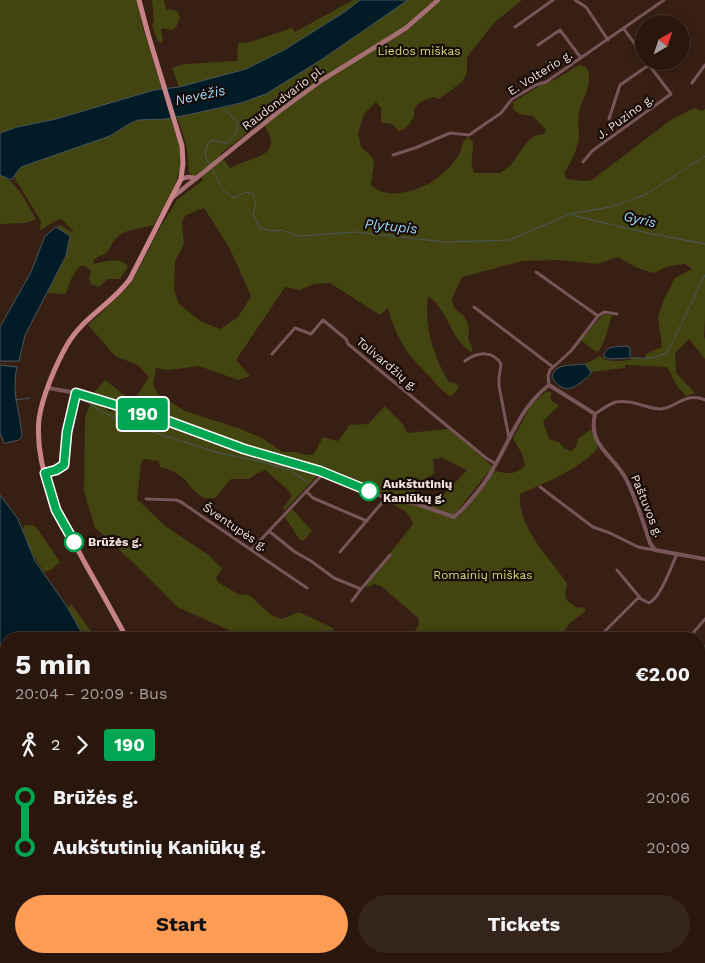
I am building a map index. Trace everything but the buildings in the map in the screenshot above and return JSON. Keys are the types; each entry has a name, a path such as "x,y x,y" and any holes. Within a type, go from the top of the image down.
{"main road":[{"name":"Raudondvario pl.","path":"123,632 56,510 45,473 39,443 39,427 42,407 48,388 67,345 91,315 119,292 130,279 181,179 183,151 139,0"},
{"name":"Raudondvario pl.","path":"173,197 277,113 322,80 412,24 438,0"},
{"path":"183,169 188,177"},
{"path":"181,179 188,177 198,178"},
{"path":"181,179 192,183"}],"street":[{"path":"515,27 553,0"},
{"path":"576,0 586,7 608,40"},
{"name":"E. Volterio g.","path":"393,154 415,148 450,133 469,135 501,113 512,99 546,82 664,0"},
{"path":"624,29 635,44"},
{"path":"538,45 560,30 581,58"},
{"path":"692,83 705,65"},
{"path":"609,118 620,86 639,70"},
{"name":"J. Puzino g.","path":"583,162 592,151 670,94 653,70"},
{"path":"536,272 598,316"},
{"path":"474,308 553,367"},
{"path":"549,385 548,376 553,367 571,351 598,316 604,312 617,314"},
{"name":"Tolivardžių g.","path":"272,354 295,328 311,334 324,320 378,369 486,458 496,464"},
{"path":"466,361 474,356 487,354 495,356 501,364 499,386 509,439"},
{"path":"48,388 76,393 165,420 244,449 322,472 386,498 417,504 454,517 485,481 528,406 549,385"},
{"path":"549,385 595,414 616,402 628,402 661,409 690,398 705,400"},
{"path":"45,473 56,470 64,465 67,432 76,393"},
{"name":"Paštuvos g.","path":"595,414 593,424 596,439 626,478 650,543 655,550"},
{"path":"252,549 320,477 322,472"},
{"path":"540,487 593,528 610,533 638,547 705,559"},
{"path":"306,491 313,498 367,521"},
{"path":"340,552 386,498"},
{"name":"Šventupės g.","path":"146,499 176,500 181,502 307,588"},
{"path":"268,531 334,578 361,589"},
{"path":"617,570 639,597 646,602 652,602 664,584 676,554"},
{"path":"352,601 390,555"},
{"path":"604,632 639,597"},
{"path":"694,632 705,619"}],"green space":[{"path":"0,0 137,0 142,25 162,89 0,133"},
{"path":"152,0 164,0 166,9 177,11 180,18 176,27 171,30 163,28 161,30 163,40 161,43 157,40 152,25 154,21"},
{"path":"353,0 360,0 284,50 246,69 179,87 172,68 184,64 237,61 238,43 247,43 292,28 295,32"},
{"name":"Liedos miškas","path":"408,0 522,0 494,23 467,57 467,72 462,82 439,99 434,97 420,102 414,109 414,117 407,127 399,131 392,124 381,122 381,108 376,102 364,114 358,133 361,147 372,157 374,163 371,185 386,193 403,193 421,187 436,179 458,157 465,139 468,137 473,142 472,166 475,173 500,173 511,165 527,142 534,136 544,134 546,130 533,116 519,114 513,109 513,102 579,65 586,67 589,84 579,112 577,146 572,160 564,173 567,179 592,180 672,119 695,108 702,111 705,109 705,359 689,339 675,353 676,373 695,393 686,396 677,386 667,367 625,365 625,368 591,372 585,364 600,356 614,361 630,360 632,357 645,359 646,354 662,347 658,317 664,299 675,278 692,269 685,264 669,266 654,273 635,267 618,257 597,264 559,260 522,261 462,277 452,299 454,308 465,317 469,328 468,339 472,352 459,341 441,309 428,296 427,319 434,352 449,382 455,383 459,387 450,396 424,371 404,347 395,330 388,308 380,315 330,283 314,284 299,290 285,287 236,360 250,376 238,380 199,366 169,370 156,368 153,385 159,395 185,411 241,429 262,438 282,452 296,452 305,455 314,454 323,437 338,441 350,425 368,424 385,406 403,424 407,433 449,429 492,466 453,516 431,508 467,470 442,458 433,459 434,474 426,478 412,494 420,504 392,497 312,466 255,450 92,395 105,380 133,402 149,377 138,365 115,356 88,325 127,288 177,200 203,180 200,174 193,176 189,172 187,148 177,116 240,104 266,94 321,60","holes":["262,122 269,134 271,143 269,149 256,158 230,168 220,154","204,208 230,249 251,296 238,317 220,329 200,321 179,304 174,290 175,261 184,244 182,222 186,215"]},
{"path":"170,118 179,144 181,158 177,179 164,207 154,225 126,231 117,238 108,252 94,259 93,264 112,260 124,263 128,267 120,279 108,279 99,287 91,284 89,279 91,271 85,266 80,266 71,279 66,294 47,293 66,257 70,237 56,227 60,225 73,233 73,231 64,221 59,219 40,230 41,221 14,177 21,167 110,136 138,120"},
{"path":"0,175 13,184 36,219 26,223 0,224"},
{"path":"603,314 612,315 605,339 599,351 596,352 581,340"},
{"name":"Romainių miškas","path":"547,391 552,393 550,398 559,406 543,421 549,439 559,442 565,449 571,451 576,447 578,439 591,429 598,448 572,469 520,494 520,506 529,530 567,583 566,598 578,608 584,607 586,611 571,622 563,632 414,632 419,624 418,618 381,586 374,584 368,587 365,585 413,524 406,513 387,502 388,500 418,506 451,518 459,516 495,471 511,473 525,466 522,454 513,438 532,404"},
{"path":"92,400 111,412 116,408 321,472 284,511 283,508 292,496 289,491 265,470 249,479 231,479 215,498 208,498 202,497 194,491 177,474 160,467 159,461 144,459 141,463 137,499 165,526 210,556 222,569 216,578 219,583 238,594 249,595 271,615 282,619 299,612 333,628 332,632 233,632 177,607 138,567 95,528 84,492 85,417"},
{"path":"292,509 312,531 303,541 299,539 285,517"},
{"path":"26,525 32,525 37,528 60,562 52,569 44,572 28,547 22,528"},
{"path":"71,604 92,632 81,632 68,608"}],"water":[{"name":"Nevėžis","path":"360,0 408,0 321,60 266,94 241,103 187,115 165,119 138,120 110,136 21,167 11,180 0,175 0,133 17,127 56,119 154,90 179,87 246,69 284,50"},
{"path":"56,227 70,236 66,256 25,335 19,361 0,361 0,327 31,272 45,236"},
{"path":"627,346 630,348 630,358 610,359 604,357 609,349"},
{"path":"585,364 591,372 590,375 571,388 561,387 552,377 554,372 561,367"},
{"path":"0,365 17,367 15,393 22,436 19,440 6,443 4,443 0,433"},
{"path":"0,495 18,519 35,561 68,608 81,632 0,632"}],"waterway":[{"name":"Plytupis","path":"210,165 206,152 211,140 226,143 234,136 238,125 224,108"},
{"name":"Plytupis","path":"212,169 223,190 234,198 246,192 253,194 256,204 253,215 260,228 271,231 281,230 299,236 355,232 445,242 509,240 570,214 610,207 645,195 705,156"},
{"name":"Gyris","path":"572,215 705,244"},
{"path":"631,358 652,358 667,353 705,275"},
{"path":"15,400 30,398"},
{"path":"84,401 121,422 219,453 259,461 290,470 309,483"}],"bus line":[{"name":"190","path":"74,542 56,510 45,473 62,468 64,465 67,432 76,393 165,420 244,449 320,471 369,491"}],"place":[{"name":"Aukštutinių Kaniūkų g.","path":"369,491"},
{"name":"Brūžės g.","path":"74,542"}]}
